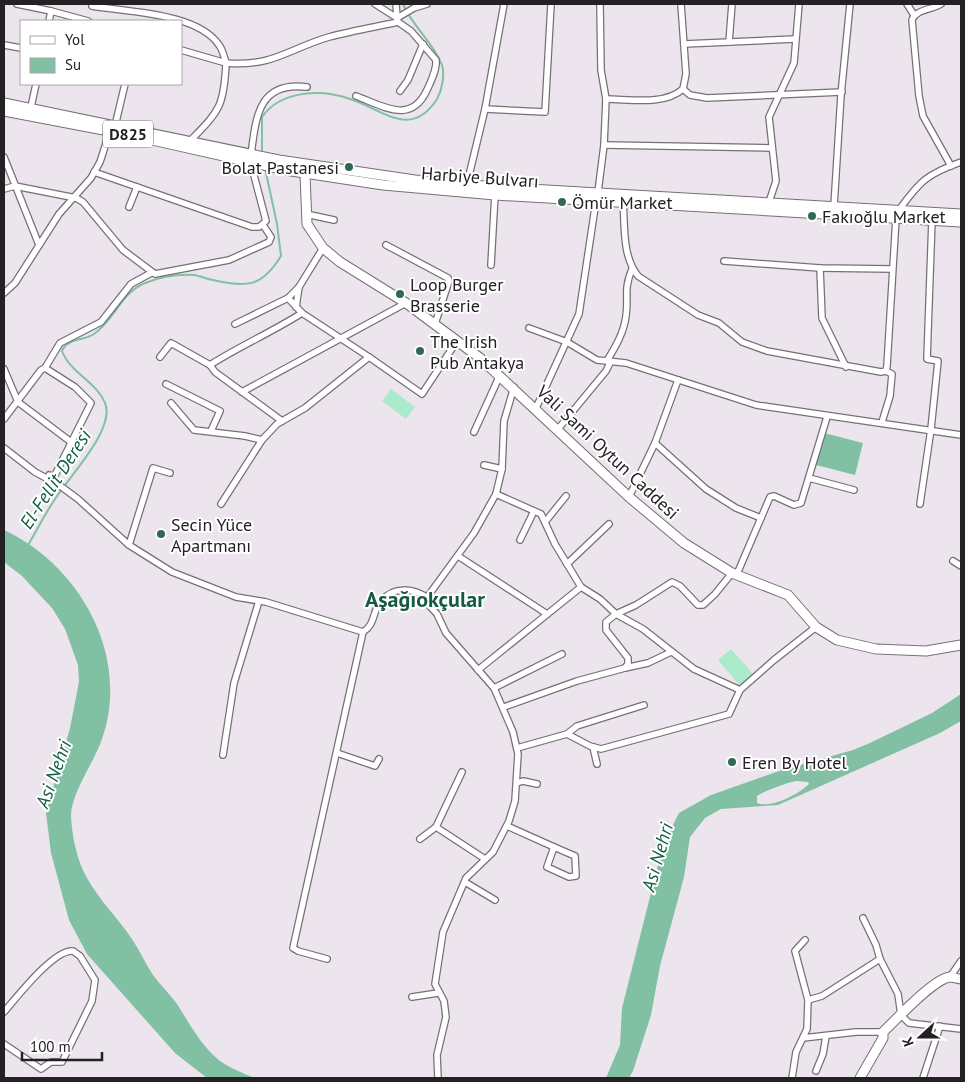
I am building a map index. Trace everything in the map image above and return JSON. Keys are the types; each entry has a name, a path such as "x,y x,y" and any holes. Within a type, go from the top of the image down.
{"main road":[{"name":"Harbiye Bulvarı","path":"4,103 31,107 113,128 280,165 495,191 834,206 932,220 961,222"},
{"name":"Harbiye Bulvarı","path":"4,111 189,142 251,159"},
{"name":"Harbiye Bulvarı","path":"280,165 305,174 407,188 466,188"},
{"name":"Vali Sami Oytun Caddesi","path":"305,174 306,214 310,230 323,248 340,262 406,303 500,375 629,497 680,540 734,574 788,595 816,627 837,640 868,648 926,651 961,645"},
{"name":"Harbiye Bulvarı","path":"597,196 623,202 897,214 961,214"},
{"path":"860,1078 883,1038 883,1032 901,1016 908,1005 942,980 950,977 961,979"}],"street":[{"path":"17,4 84,20"},
{"path":"94,4 92,6 185,20 206,32 218,43 226,63 223,99 217,112 189,142"},
{"path":"356,96 398,111 412,108 425,94 436,65 434,56 412,31 375,4"},
{"path":"396,4 397,20"},
{"path":"182,50 226,63 247,65 264,63 328,38 397,20 414,8 427,4"},
{"path":"466,188 485,109 504,4"},
{"path":"485,109 544,112 550,4"},
{"path":"536,408 579,314 604,145 606,99 601,70 600,4"},
{"path":"606,99 670,98 683,90 686,74 681,4"},
{"path":"729,42 732,4"},
{"path":"768,202 776,181 768,117 794,63 799,4"},
{"path":"834,206 850,4"},
{"path":"907,4 914,14"},
{"path":"914,14 941,4"},
{"path":"49,20 51,11"},
{"path":"914,14 912,20 914,48 923,116 951,166"},
{"path":"684,44 795,39"},
{"path":"400,91 408,80 423,44"},
{"path":"4,46 20,48"},
{"path":"31,107 36,85"},
{"path":"4,292 15,283 59,214 76,198 94,172 113,128 125,85"},
{"path":"94,172 252,227 262,225 266,221 251,159 256,114 264,99 287,87 307,87"},
{"path":"683,90 690,95 708,98 842,92"},
{"path":"604,145 772,148"},
{"path":"4,156 39,245"},
{"path":"886,371 897,214 921,181 931,173 961,162"},
{"path":"4,189 15,186 76,198 83,202 123,250 151,273"},
{"path":"129,207 137,187"},
{"path":"491,265 495,191"},
{"path":"623,202 627,252 632,269 638,276 698,315 719,323 742,342 767,351 846,367 886,371 892,374 890,396 882,422"},
{"path":"306,214 334,220"},
{"path":"920,504 931,429 938,361 927,359 932,220"},
{"path":"4,419 41,370 45,368 60,343 101,322 131,284 151,273 216,263 243,254 269,242 271,238 262,225"},
{"path":"386,245 448,278 449,281 435,324"},
{"path":"235,324 288,298 299,287 323,248"},
{"path":"724,261 820,268 892,269"},
{"path":"820,268 822,318 846,367"},
{"path":"558,428 606,371 621,335 627,314 626,287 632,269"},
{"path":"296,306 299,287"},
{"path":"288,298 302,313 342,338 422,394 458,341"},
{"path":"242,392 406,303"},
{"path":"210,365 302,313"},
{"path":"528,328 567,342 597,360 626,363 756,405 827,417 882,422 961,435"},
{"path":"160,357 171,343 210,365 215,372 282,420"},
{"path":"221,504 262,440 282,420 305,408 369,357"},
{"path":"4,443 37,469 54,478 91,403 75,387 45,368"},
{"path":"4,369 18,402 71,442"},
{"path":"474,432 500,375"},
{"path":"629,497 655,443 678,380"},
{"path":"166,384 220,411 211,431"},
{"path":"438,1078 437,1056 446,1018 444,1001 438,993 435,984 443,932 465,882 493,852 506,826 515,801 517,783 516,748 504,707 494,688 446,632 437,614 427,602 496,494 502,469 504,421 514,387"},
{"path":"170,403 194,430 262,440"},
{"path":"598,629 616,614 636,605 672,582 680,586 698,605 703,605 715,594 734,574 770,497 774,496 794,505 799,504 809,478 827,417"},
{"path":"655,443 706,489 736,508 761,518"},
{"path":"4,448 35,472 66,490 129,545 172,572 236,597 259,601 363,632"},
{"path":"484,465 502,469"},
{"path":"129,545 153,468 170,473"},
{"path":"809,478 854,490"},
{"path":"496,494 541,514 581,587 616,614 643,629 694,669 740,690"},
{"path":"546,522 566,496"},
{"path":"520,540 534,511"},
{"path":"567,564 609,524"},
{"path":"458,556 547,614"},
{"path":"954,561 961,566"},
{"path":"478,670 581,587"},
{"path":"327,959 293,948 363,632 372,625 380,602 398,590 416,591 428,598"},
{"path":"222,755 234,683 259,601"},
{"path":"606,622 606,630 614,644 628,658 628,664 625,668"},
{"path":"568,734 601,749 684,724 729,714 740,690 816,627"},
{"path":"504,707 593,676 648,663 671,652"},
{"path":"494,688 562,654"},
{"path":"516,748 568,734 578,726 644,705"},
{"path":"593,747 597,764"},
{"path":"337,753 375,766 379,759"},
{"path":"420,840 436,827 462,772"},
{"path":"517,783 523,781 538,784"},
{"path":"506,826 575,856 576,876 569,877 547,867 554,847"},
{"path":"436,827 486,859"},
{"path":"465,882 495,900"},
{"path":"863,918 876,945 880,959 898,994 901,1016 909,1022 961,1028"},
{"path":"792,1078 796,1052 807,1029 808,1000 795,951 805,940"},
{"path":"4,1012 41,972 63,952 73,950 80,956 95,980 92,1001 62,1062 51,1062 41,1069 4,1044"},
{"path":"808,1000 822,996 880,959"},
{"path":"950,977 961,961"},
{"path":"412,998 438,993"},
{"path":"922,1078 940,1026"},
{"path":"803,1038 883,1032"},
{"path":"816,1071 823,1054 826,1036"}],"shaded area":[{"path":"391,389 415,407 406,419 382,401"},
{"path":"731,649 754,675 741,687 718,660"}],"water":[{"path":"824,433 863,443 855,475 816,465"},
{"path":"4,530 31,546 55,565 75,589 92,615 103,644 109,674 110,705 100,745 79,786 71,816 76,848 83,871 97,894 132,939 153,975 177,1004 207,1049 224,1064 254,1078 207,1078 175,1053 87,954 69,920 51,853 46,813 70,728 79,682 78,665 65,629 52,608 22,576 4,562"},
{"path":"961,694 961,721 940,733 778,805 721,809 705,818 690,837 684,877 660,966 651,1015 633,1071 629,1078 606,1078 620,1045 622,1008 663,845 679,813 711,795 782,770 853,750 932,713","holes":["794,781 808,782 809,784 804,788 784,800 770,804 757,803 757,796 770,789"]}],"waterway":[{"name":"El-Fellit Deresi","path":"262,153 262,117 280,101 302,94 314,93 339,96 406,120 417,118 427,111 437,99 443,78 443,69 438,57 403,4"},
{"name":"El-Fellit Deresi","path":"28,545 55,499 89,453 104,426 107,414 105,403 96,389 66,359 62,351 64,347 94,334 130,293 145,283 175,276 194,275 225,283 244,284 253,283 267,274 281,256 277,224 265,168"}],"place":[{"name":"Bolat Pastanesi","path":"349,167"},
{"name":"Ömür Market","path":"562,202"},
{"name":"Fakıoğlu Market","path":"812,216"},
{"name":"Loop Burger Brasserie","path":"400,294"},
{"name":"The Irish Pub Antakya","path":"420,351"},
{"name":"Secin Yüce Apartmanı","path":"161,534"},
{"name":"Eren By Hotel","path":"732,762"}],"district":[{"name":"Aşağıokçular","path":"425,599"}],"water label":[{"name":"Asi Nehri","path":"53,774"},
{"name":"Asi Nehri","path":"657,857"}]}
